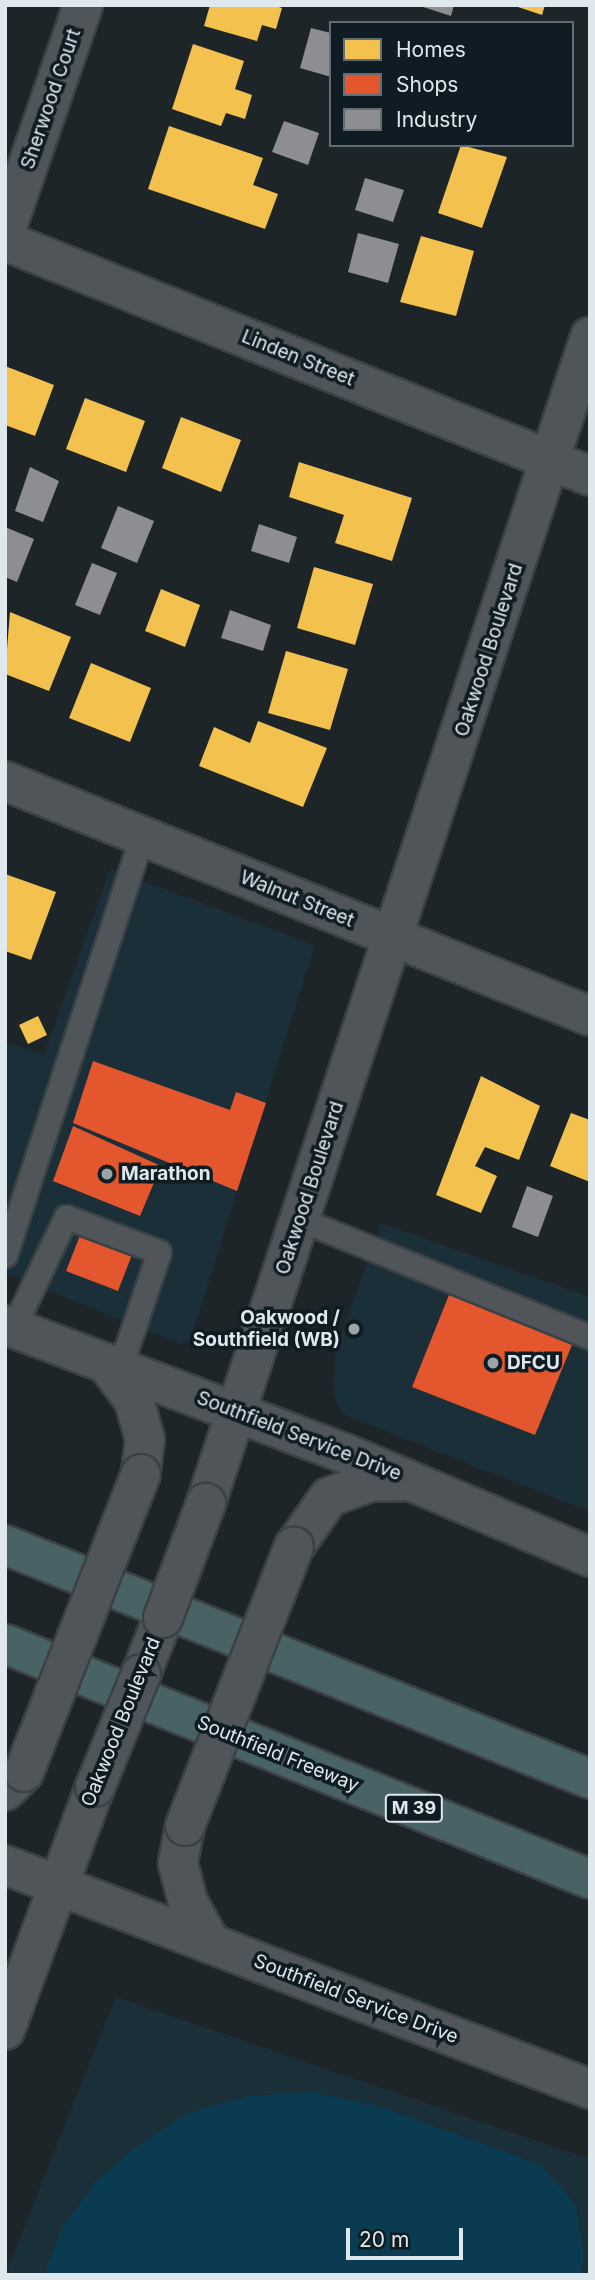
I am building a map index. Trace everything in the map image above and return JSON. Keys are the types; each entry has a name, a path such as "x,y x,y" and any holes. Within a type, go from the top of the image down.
{"highway":[{"path":"5,1545 590,1779"},
{"name":"Southfield Freeway","path":"5,1644 590,1879"}],"main road":[{"name":"Sherwood Court","path":"5,232 83,5"},
{"name":"Linden Street","path":"5,241 590,476"},
{"name":"Oakwood Boulevard","path":"5,2030 56,1884 206,1503 590,337"},
{"name":"Walnut Street","path":"5,781 590,1016"},
{"name":"Southfield Service Drive","path":"9,1327 236,1410 415,1481 590,1557"},
{"path":"15,1782 141,1474 145,1439 134,1400 113,1365"},
{"path":"211,1944 188,1902 178,1863 185,1826 294,1547 329,1497 370,1482 415,1481"},
{"name":"Southfield Service Drive","path":"5,1865 590,2089"}],"lane":[{"path":"5,1255 142,836"},
{"path":"9,1327 66,1217 159,1252 113,1365"},
{"path":"299,1219 590,1337"}],"shaded area":[{"path":"110,869 315,945 190,1341 180,1344 5,1273 5,1041 44,1055"},
{"path":"381,1223 590,1297 590,1512 342,1414 333,1393 336,1349"},
{"path":"116,1997 590,2159 590,2275 5,2275"},
{"path":"311,2092 375,2105 541,2165 576,2205 584,2256 580,2275 44,2275 62,2228 95,2182 136,2147 188,2113 248,2096"}],"building: Homes":[{"path":"210,5 272,5 282,8 276,29 262,25 257,41 204,26"},
{"path":"512,5 545,5 542,15"},
{"path":"193,44 244,61 235,89 252,95 245,119 226,113 221,126 172,109"},
{"path":"169,126 263,158 253,185 278,194 265,229 148,189"},
{"path":"460,147 507,157 482,228 438,213"},
{"path":"421,236 474,251 456,316 400,302"},
{"path":"5,366 54,385 35,436 5,425"},
{"path":"85,398 145,421 126,472 66,449"},
{"path":"181,417 241,440 221,492 162,468"},
{"path":"299,462 412,498 392,561 335,543 344,515 289,497"},
{"path":"314,567 373,584 355,645 297,628"},
{"path":"161,589 200,605 185,647 145,631"},
{"path":"10,612 71,637 49,691 5,674"},
{"path":"286,651 348,669 330,730 268,713"},
{"path":"91,663 151,688 130,742 69,718"},
{"path":"258,721 327,748 303,807 199,766 214,727 250,743"},
{"path":"5,874 56,892 31,960 5,951"},
{"path":"38,1016 47,1035 28,1044 19,1025"},
{"path":"481,1076 540,1106 519,1160 485,1147 475,1166 497,1176 481,1213 436,1195"},
{"path":"571,1113 590,1120 590,1182 550,1166"}],"building: Shops":[{"path":"93,1061 230,1110 236,1092 266,1103 237,1191 73,1123"},
{"name":"Marathon","path":"73,1126 161,1166 140,1216 53,1181"},
{"path":"83,1228 135,1247 118,1291 66,1271"},
{"name":"DFCU","path":"451,1290 574,1340 535,1435 412,1387"}],"building: Industry":[{"path":"417,5 454,5 451,16"},
{"path":"311,28 329,32 329,76 300,68"},
{"path":"284,121 319,133 308,165 272,152"},
{"path":"365,178 404,190 393,222 355,210"},
{"path":"358,233 399,244 388,283 348,272"},
{"path":"30,467 59,481 43,522 15,511"},
{"path":"118,506 154,521 137,563 101,548"},
{"path":"259,524 297,537 289,563 251,551"},
{"path":"5,527 34,539 17,582 5,577"},
{"path":"92,563 117,573 100,615 75,605"},
{"path":"230,610 271,625 263,651 221,638"},
{"path":"527,1186 553,1196 538,1237 512,1227"}],"place":[{"name":"Marathon","path":"107,1174"},
{"name":"Oakwood / Southfield (WB)","path":"354,1329"},
{"name":"DFCU","path":"493,1363"}]}
